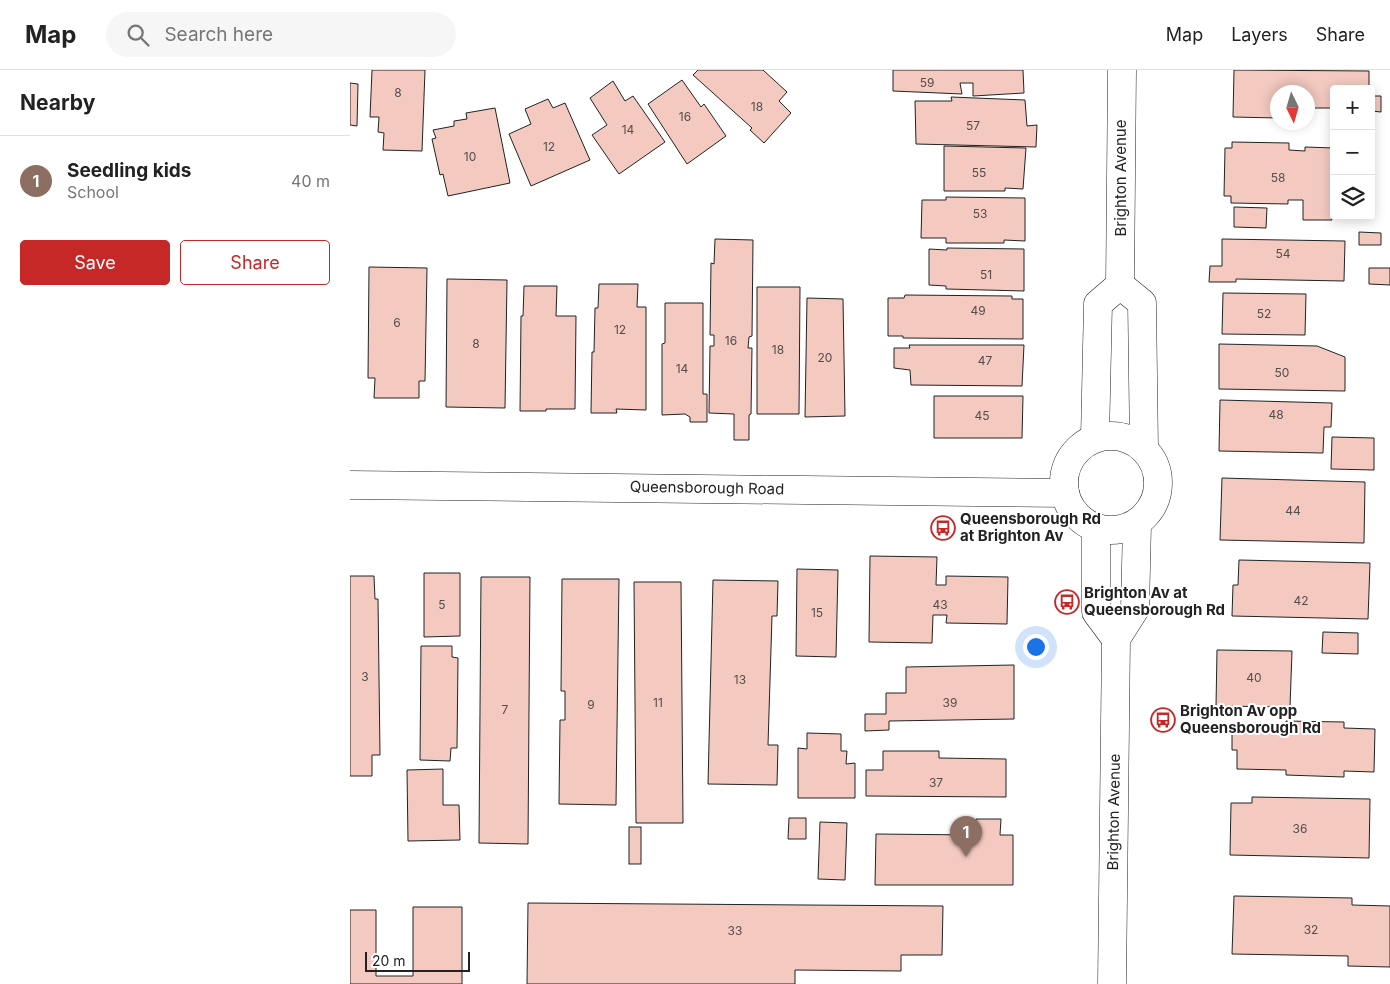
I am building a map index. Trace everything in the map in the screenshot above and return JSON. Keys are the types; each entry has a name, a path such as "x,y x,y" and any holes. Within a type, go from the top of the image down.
{"main road":[{"name":"Brighton Avenue","path":"1120,285 1122,70"},
{"path":"1095,438 1098,304 1120,285 1142,303 1144,448"},
{"path":"1121,436 1144,448 1153,460 1158,473 1159,488 1156,502 1137,524 1124,529 1110,531 1096,528 1085,522 1069,505 1065,493 1064,480 1067,466 1073,455 1083,445 1095,438 1121,436"},
{"name":"Queensborough Road","path":"350,484 1065,493"},
{"path":"1096,528 1096,612 1116,640 1135,609 1137,524"},
{"name":"Brighton Avenue","path":"1112,984 1116,640"}],"building":[{"path":"372,70 425,70 422,151 383,150 384,133 378,132 379,117 370,117"},
{"path":"698,70 763,70 787,92 779,101 791,113 764,143 750,130 752,128 693,75"},
{"path":"893,70 1023,70 1024,93 973,96 973,83 960,83 962,94 893,91"},
{"path":"1234,70 1369,71 1369,85 1330,85 1330,108 1315,108 1315,85 1270,85 1270,118 1233,117"},
{"path":"682,80 701,107 704,104 726,136 687,164 648,104"},
{"path":"613,81 625,101 633,96 665,142 619,174 592,135 607,125 590,98"},
{"path":"350,83 358,84 357,126 350,125"},
{"path":"1375,96 1381,96 1381,112 1375,111"},
{"path":"951,97 1025,100 1027,126 1037,125 1036,147 916,144 915,101 952,101"},
{"path":"548,99 553,108 565,103 590,160 531,186 509,134 531,124 525,109"},
{"path":"495,108 510,183 448,196 443,174 440,175 432,139 436,138 433,130 454,126 454,121 467,119 466,113"},
{"path":"1232,142 1289,143 1289,150 1305,151 1305,147 1330,148 1330,220 1303,220 1303,200 1288,200 1288,204 1231,203 1231,196 1224,196 1225,148 1232,148"},
{"path":"944,146 1026,148 1023,189 1005,188 1005,191 944,191"},
{"path":"946,197 1025,198 1025,241 1004,240 1004,243 946,243 946,238 921,238 922,200 946,200"},
{"path":"1234,207 1267,208 1266,228 1234,227"},
{"path":"1359,232 1381,233 1381,245 1359,245"},
{"path":"715,239 753,240 752,336 749,337 748,348 752,348 749,440 734,440 734,414 709,413 710,346 714,346 714,335 710,335 711,263 714,264"},
{"path":"1222,239 1345,241 1344,281 1236,279 1236,282 1209,282 1210,266 1222,266"},
{"path":"947,248 1024,249 1024,291 946,289 946,286 929,285 929,249 947,250"},
{"path":"369,267 427,268 425,381 419,381 419,398 374,398 375,378 368,378"},
{"path":"1369,268 1390,268 1390,285 1369,284"},
{"path":"447,279 507,280 505,408 446,407"},
{"path":"599,284 638,284 637,307 646,307 646,410 616,409 617,413 591,413 592,352 594,352 595,308 598,308"},
{"path":"524,286 557,286 556,316 576,316 575,409 520,411 521,316 523,316"},
{"path":"757,287 800,287 799,414 757,414"},
{"path":"1223,293 1306,294 1305,335 1222,334"},
{"path":"905,295 1012,296 1012,299 1023,299 1023,339 903,338 903,336 888,336 888,298 904,298"},
{"path":"807,298 843,299 845,416 805,417"},
{"path":"665,303 703,303 703,394 707,394 707,422 690,422 690,417 685,414 662,415 662,344 665,343"},
{"path":"1219,344 1317,346 1345,357 1345,391 1219,389"},
{"path":"909,345 1024,345 1022,386 911,385 910,370 894,368 894,348 910,348"},
{"path":"934,396 1023,396 1022,438 934,438"},
{"path":"1220,400 1332,403 1331,427 1324,427 1323,453 1219,451"},
{"path":"1332,437 1374,438 1374,470 1331,469"},
{"path":"1222,478 1365,482 1364,543 1220,540"},
{"path":"870,556 937,557 936,585 946,585 946,576 1008,577 1007,624 946,623 947,615 933,615 932,643 869,642"},
{"path":"1239,560 1370,563 1368,619 1232,616 1233,585 1238,585"},
{"path":"797,569 838,570 836,657 796,656"},
{"path":"424,573 460,573 460,636 424,637"},
{"path":"350,576 374,576 375,599 378,599 380,755 372,755 372,776 350,776"},
{"path":"481,577 530,577 528,844 479,843"},
{"path":"562,579 619,579 616,805 559,804 560,720 565,720 565,691 561,691"},
{"path":"713,580 778,581 777,616 772,616 768,745 778,745 777,785 708,784"},
{"path":"634,582 681,582 683,823 636,823"},
{"path":"1323,632 1358,633 1358,654 1322,653"},
{"path":"421,646 452,646 452,657 458,658 457,748 451,748 450,761 420,760"},
{"path":"1217,650 1292,651 1290,707 1216,706"},
{"path":"1014,665 1014,719 889,721 889,730 865,731 865,714 886,714 886,693 906,693 906,667"},
{"path":"1286,721 1344,722 1344,728 1375,729 1374,772 1344,771 1344,777 1286,775 1286,770 1237,769 1237,750 1232,750 1232,726 1286,727"},
{"path":"807,733 841,734 841,751 847,751 846,764 855,763 855,798 798,798 798,748 807,749"},
{"path":"883,751 939,751 939,758 1006,759 1006,797 866,796 866,770 883,770"},
{"path":"443,769 443,805 459,805 460,840 408,841 407,770"},
{"path":"1252,797 1370,799 1369,858 1230,855 1231,803 1252,803"},
{"path":"789,818 806,818 806,839 788,839"},
{"path":"976,819 1001,819 1000,835 1013,835 1013,885 875,885 876,834 976,835"},
{"path":"820,822 847,823 845,880 818,879"},
{"path":"629,827 641,827 641,864 629,864"},
{"path":"1234,896 1352,898 1352,905 1390,906 1390,967 1348,966 1348,956 1232,954"},
{"path":"528,903 943,906 942,955 901,955 901,971 795,970 795,984 527,984"},
{"path":"413,907 462,907 462,984 350,984 350,910 376,910 376,976 413,976"}],"place":[{"name":"Queensborough Rd at Brighton Av","path":"943,528"},
{"name":"Brighton Av at Queensborough Rd","path":"1067,602"},
{"name":"Brighton Av opp Queensborough Rd","path":"1163,720"},
{"name":"Seedling kids","path":"966,857"}]}
